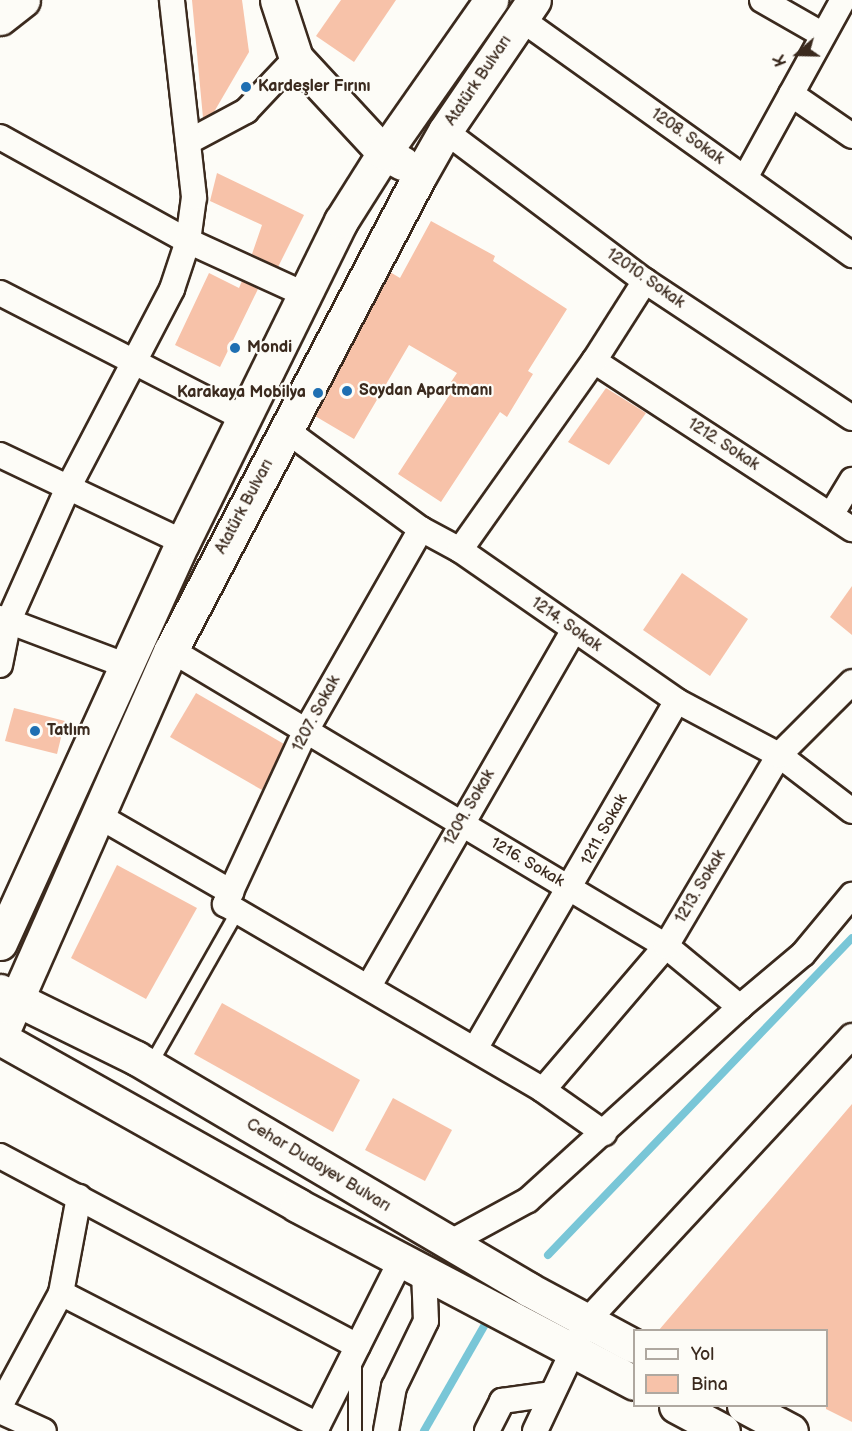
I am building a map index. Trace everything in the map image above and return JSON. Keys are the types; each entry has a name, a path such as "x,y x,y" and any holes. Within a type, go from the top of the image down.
{"main road":[{"path":"277,0 296,58 384,153 420,175"},
{"path":"0,943 183,542 243,418 308,296 341,221 384,153 491,0"},
{"name":"Atatürk Bulvarı","path":"0,1038 7,995 97,815 171,650 420,175 445,131 528,10"},
{"name":"Cehar Dudayev Bulvarı","path":"7,995 150,1066 449,1243 633,1346"},
{"path":"0,1038 413,1266 633,1382"},
{"path":"678,1407 723,1431"},
{"path":"746,1407 791,1431"}],"street":[{"path":"0,665 4,619 131,362 172,289 188,241 194,197 172,0"},
{"path":"762,0 824,35"},
{"path":"745,178 843,0"},
{"name":"1208. Sokak","path":"528,10 745,178 852,255"},
{"path":"188,142 246,111 296,58"},
{"path":"791,94 852,136"},
{"name":"12010. Sokak","path":"445,131 645,281 852,418"},
{"path":"0,137 188,241 308,296"},
{"path":"460,550 594,361 645,281"},
{"path":"0,293 243,418"},
{"name":"1212. Sokak","path":"594,361 852,529"},
{"name":"1214. Sokak","path":"286,430 421,529 460,550 677,702 779,755 852,811"},
{"path":"0,455 66,490 183,542"},
{"path":"831,515 852,480"},
{"name":"1207. Sokak","path":"231,902 305,732 421,529"},
{"path":"4,619 127,666"},
{"name":"1209. Sokak","path":"369,986 460,824 573,631"},
{"name":"1216. Sokak","path":"171,650 305,732 666,945 740,1007"},
{"name":"1213. Sokak","path":"543,1090 666,945 779,755 852,682"},
{"name":"1211. Sokak","path":"475,1049 571,889 677,702"},
{"path":"97,815 231,902 543,1090 604,1133"},
{"path":"449,1243 528,1200 740,1007 803,954 852,895"},
{"path":"535,1431 571,1350 588,1321 852,1036"},
{"path":"0,1156 357,1349"},
{"path":"0,1406 61,1293 79,1197"},
{"path":"61,1293 316,1428 357,1349 413,1266"},
{"path":"386,1431 394,1387 426,1321 413,1266"},
{"path":"487,1431 502,1401 551,1394"},
{"path":"0,1411 44,1431"}],"lane":[{"path":"150,1066 231,902"},
{"path":"355,1431 357,1349"}],"building":[{"path":"192,0 242,0 249,52 214,112 203,118"},
{"path":"341,0 396,0 354,62 316,36"},
{"path":"217,173 304,215 278,267 252,254 262,225 210,201"},
{"path":"431,221 495,256 493,261 567,309 528,371 533,374 507,417 500,412 441,502 398,474 456,385 451,382 457,373 409,345 354,439 315,416 390,272 400,278"},
{"path":"209,273 239,288 242,281 258,289 220,367 175,345"},
{"path":"606,388 646,413 609,465 568,442"},
{"path":"682,573 748,619 710,676 643,630"},
{"path":"852,586 852,635 830,617"},
{"path":"196,693 284,744 262,790 170,737"},
{"name":"Tatlım","path":"14,708 65,721 57,754 5,741"},
{"path":"117,865 197,908 146,999 71,958"},
{"path":"222,1003 360,1080 333,1132 194,1054"},
{"path":"393,1098 452,1130 425,1181 365,1150"},
{"path":"852,1104 852,1422 826,1409 828,1407 828,1329 660,1329"}],"waterway":[{"path":"548,1255 852,938"},
{"path":"424,1431 487,1321"}],"place":[{"name":"Kardeşler Fırını","path":"246,87"},
{"name":"Mondi","path":"235,348"},
{"name":"Soydan Apartmanı","path":"347,391"},
{"name":"Karakaya Mobilya","path":"318,393"},
{"name":"Tatlım","path":"35,731"}]}
